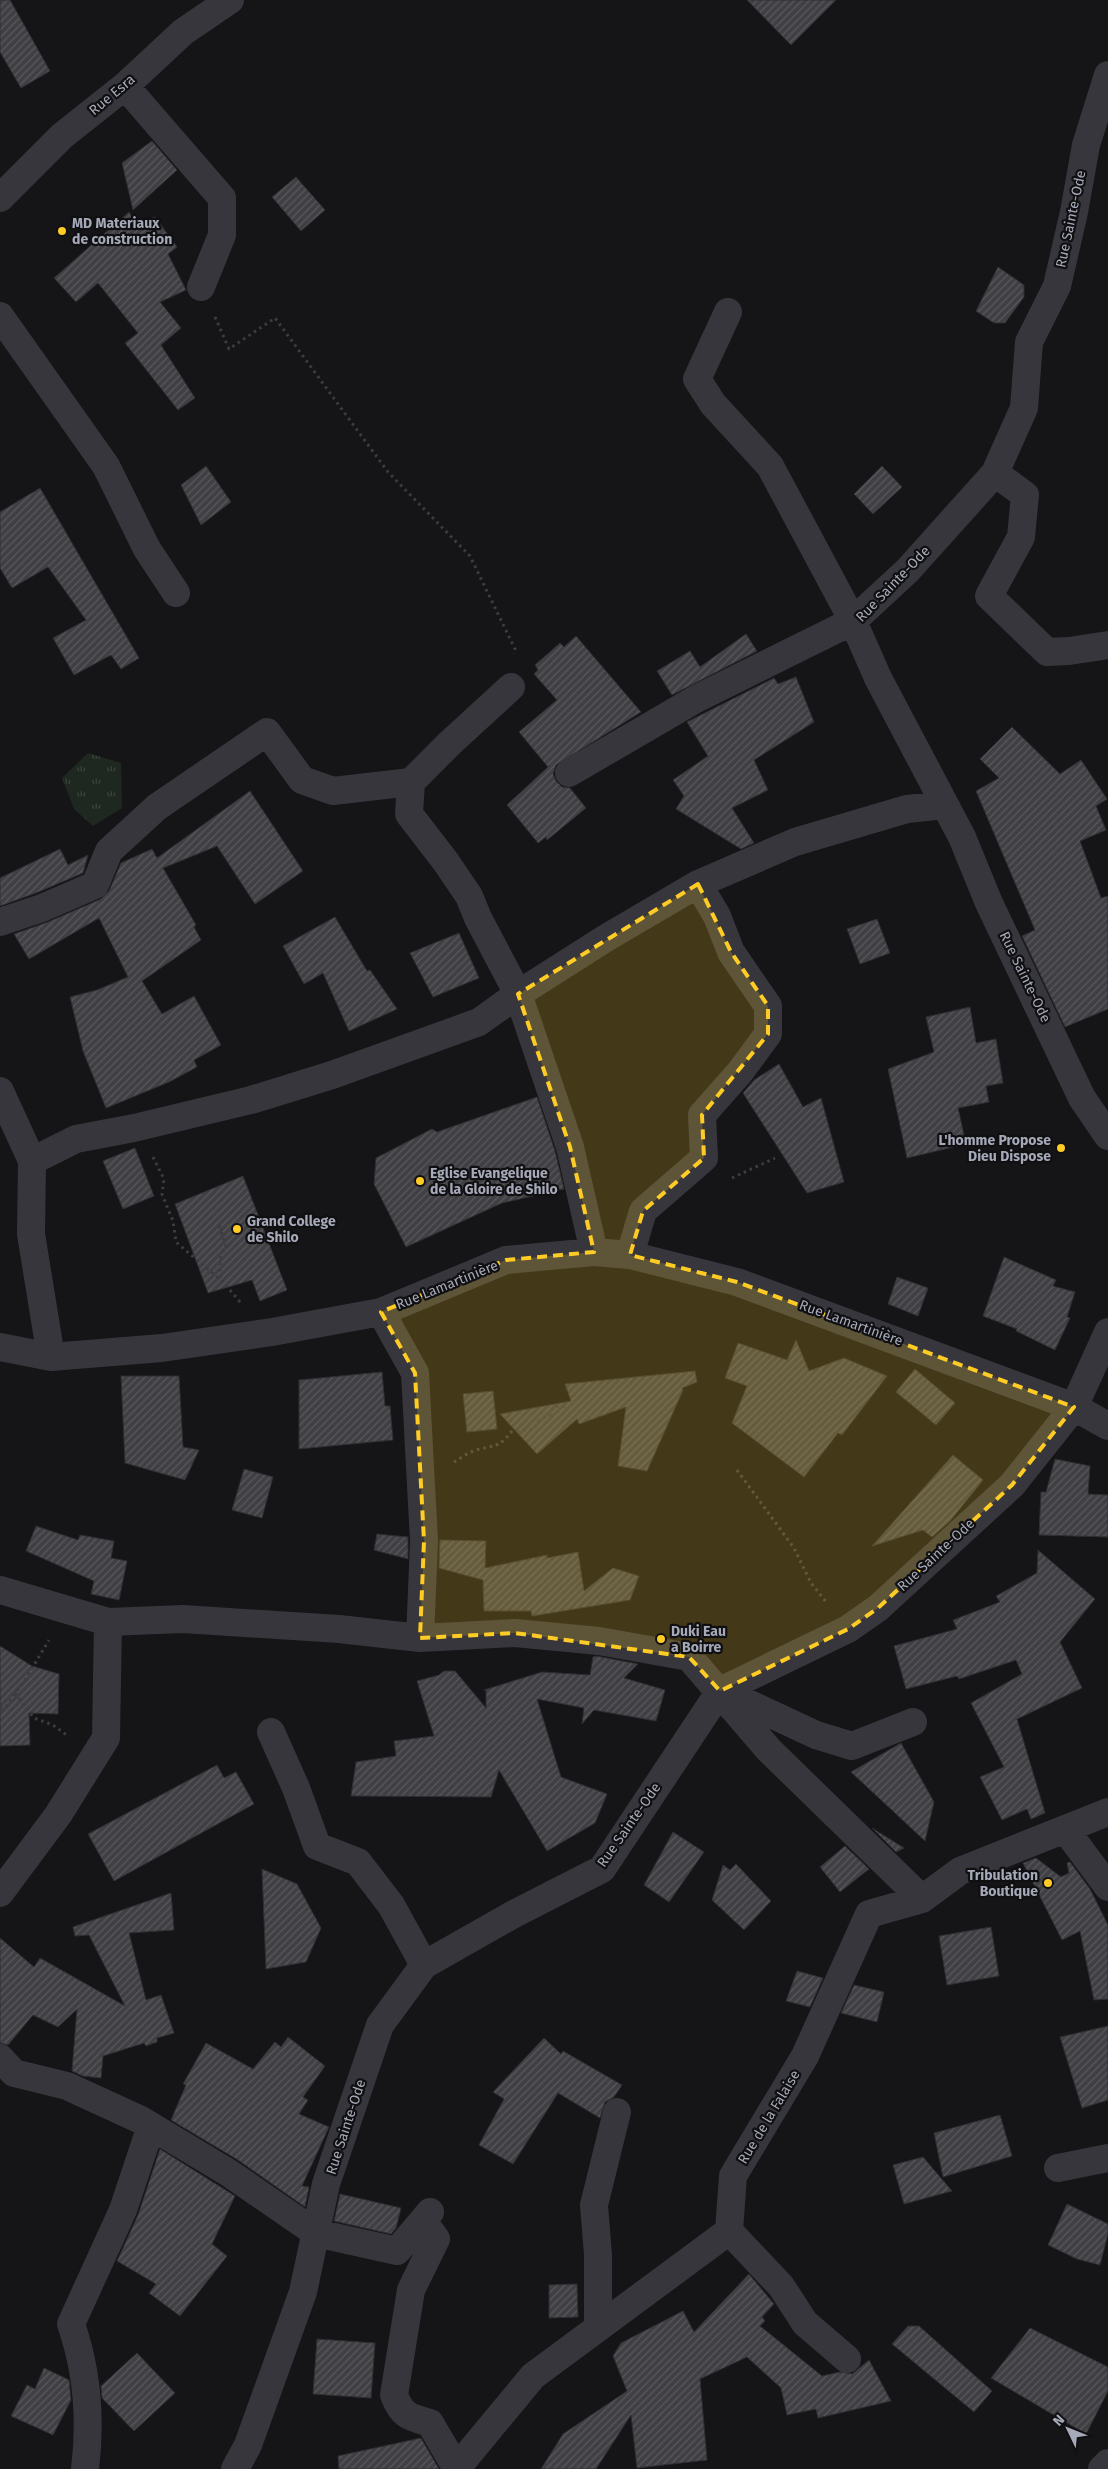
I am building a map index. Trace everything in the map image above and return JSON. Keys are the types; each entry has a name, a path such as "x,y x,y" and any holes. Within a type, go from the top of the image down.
{"street":[{"name":"Rue Esra","path":"0,198 62,136 125,86 183,32 230,0"},
{"name":"Rue Sainte-Ode","path":"1108,75 1086,145 1074,212 1057,286 1029,342 1024,408 995,473 908,570 853,621 878,678 962,837 988,903 1082,1098 1108,1136"},
{"path":"125,86 222,198 222,235 201,287"},
{"path":"569,773 696,699 853,621 770,466 713,404 697,380 728,312"},
{"path":"0,316 106,466 147,549 176,593"},
{"path":"995,473 1025,495 1021,537 989,596 1047,652 1069,651 1108,645"},
{"path":"511,687 450,743 412,782 409,814 446,862 469,896 478,918 518,994 570,1147 594,1252"},
{"path":"0,922 42,908 94,885 109,851 158,807 267,732 302,780 333,791 412,782"},
{"path":"32,1161 76,1139 134,1128 251,1100 332,1075 479,1022 518,994 606,938 698,884 795,842 907,809 945,804"},
{"path":"630,1255 643,1211 704,1158 702,1115 740,1072 768,1034 768,1006 731,952 717,916 698,884"},
{"path":"0,1091 32,1161 31,1234 51,1357"},
{"name":"Rue Lamartinière","path":"0,1346 51,1357 162,1348 272,1332 381,1312 506,1260 594,1252 630,1255 737,1282 1074,1407 1108,1426"},
{"path":"381,1312 415,1372 424,1541 420,1638"},
{"name":"Rue Sainte-Ode","path":"235,2469 248,2445 303,2292 326,2184 380,2025 424,1965 514,1914 602,1869 720,1691 848,1629 878,1608 1012,1485 1074,1407 1108,1332"},
{"path":"0,1590 108,1622 192,1620 339,1629 420,1638 515,1633 599,1641 689,1657 769,1750 922,1899"},
{"path":"0,1893 58,1815 106,1738 108,1622"},
{"path":"720,1691 816,1735 852,1746 913,1722"},
{"path":"271,1732 296,1788 316,1846 358,1862 391,1905 424,1965"},
{"name":"Rue de la Falaise","path":"729,2231 733,2176 805,2056 869,1914 922,1899 960,1871 1108,1812"},
{"path":"1065,1829 1108,1887"},
{"path":"0,2058 14,2073 67,2086 151,2126 229,2173 316,2233 397,2251 427,2216 436,2239 411,2290 394,2395 399,2408 407,2416 430,2423 457,2469 533,2376 729,2231 781,2286 805,2323 847,2359"},
{"path":"598,2327 598,2255 594,2205 617,2112"},
{"path":"85,2469 88,2447 86,2376 81,2352 71,2324 124,2210 151,2126"},
{"path":"1058,2168 1108,2158"},
{"path":"1102,2469 1108,2463"}],"path":[{"path":"201,287 229,349 275,318 388,472 470,556 515,649 511,687"},
{"path":"134,1128 148,1146 164,1180 162,1194 173,1221 176,1242 220,1280 244,1307 272,1332"},
{"path":"219,1226 226,1245 220,1259 220,1280"},
{"path":"420,1484 435,1478 455,1461 475,1450 494,1447 503,1442 511,1432 534,1429 540,1419 550,1415 554,1406 568,1407"},
{"path":"736,1470 794,1548 811,1583 848,1629"},
{"path":"0,1708 5,1708 25,1680 68,1610"},
{"path":"15,1693 34,1718 54,1724 83,1746 87,1768"}],"highlighted area":[{"path":"698,884 731,952 768,1006 768,1034 702,1115 704,1158 643,1211 630,1255 737,1282 1074,1407 1012,1485 878,1608 848,1629 720,1691 689,1657 515,1633 420,1638 424,1541 415,1373 381,1312 506,1260 594,1252 570,1147 518,994"}],"green space":[{"path":"88,753 121,763 122,808 93,826 74,809 62,778"}],"building":[{"path":"0,0 10,0 50,71 21,88 0,52"},
{"path":"747,0 836,0 791,45"},
{"path":"152,141 177,170 133,210 122,163"},
{"path":"296,177 325,210 301,231 272,197"},
{"path":"129,212 136,224 155,217 177,247 168,254 186,290 160,302 181,328 161,345 195,398 178,410 125,343 138,333 98,283 76,302 54,278"},
{"path":"998,267 1024,285 1024,297 1005,323 994,323 976,311"},
{"path":"206,466 231,502 201,525 181,485"},
{"path":"882,466 902,487 873,514 854,494"},
{"path":"40,488 139,658 121,669 111,655 74,675 53,638 86,620 48,567 12,588 0,568 0,512"},
{"path":"746,634 757,651 672,695 657,671 690,651 700,667"},
{"path":"576,636 641,712 556,765 553,774 556,781 562,787 570,788 586,808 547,840 546,837 538,843 507,805 548,767 519,732 557,700 534,674 538,670 535,665 560,643 564,647"},
{"path":"796,677 814,722 754,760 768,790 732,808 754,843 741,849 676,809 684,796 673,780 708,756 687,722 774,678 778,684"},
{"path":"1012,727 1060,774 1081,760 1107,799 1096,806 1106,830 1080,841 1101,898 1108,896 1108,1009 1065,1027 1022,936 1035,930 976,791 999,778 980,759"},
{"path":"250,791 303,871 255,904 217,846 163,868 196,925 194,927 201,940 142,981 162,1014 194,996 221,1045 194,1060 197,1067 169,1082 106,1108 83,1051 70,997 97,990 128,977 99,918 29,959 14,934 48,922 101,899 109,891 121,863 152,849 157,858"},
{"path":"60,849 68,865 88,855 83,873 0,906 0,878"},
{"path":"335,917 367,971 370,970 397,1009 349,1031 323,973 304,984 283,946"},
{"path":"877,919 890,953 860,964 847,929"},
{"path":"459,933 479,978 433,997 410,953"},
{"path":"970,1007 976,1043 996,1039 1003,1083 986,1086 989,1102 958,1108 966,1144 907,1158 888,1069 934,1052 926,1017"},
{"path":"779,1064 803,1107 821,1098 844,1182 807,1193 743,1093 754,1080"},
{"path":"537,1097 555,1151 564,1189 502,1203 406,1247 374,1184 376,1158 432,1129 437,1132"},
{"path":"135,1148 154,1196 123,1209 103,1161"},
{"path":"243,1176 287,1290 260,1301 252,1280 208,1293 175,1204"},
{"path":"1004,1257 1056,1280 1053,1286 1075,1292 1067,1317 1070,1318 1055,1350 1016,1331 1017,1329 983,1316"},
{"path":"897,1277 928,1288 918,1316 888,1304"},
{"path":"796,1340 809,1371 844,1358 887,1376 842,1435 838,1433 804,1477 732,1423 747,1386 725,1378 738,1343 787,1360"},
{"path":"915,1369 955,1403 936,1425 896,1392"},
{"path":"695,1371 697,1382 682,1388 683,1390 647,1471 618,1466 626,1407 579,1424 577,1419 537,1454 500,1414 571,1401 565,1384"},
{"path":"382,1372 385,1406 390,1406 393,1440 299,1449 299,1380"},
{"path":"121,1376 179,1376 183,1447 199,1450 185,1480 125,1463"},
{"path":"493,1391 497,1429 467,1432 463,1394"},
{"path":"953,1455 983,1480 950,1521 932,1537 923,1530 872,1546"},
{"path":"1055,1459 1090,1466 1088,1494 1108,1495 1108,1537 1039,1535 1041,1492 1046,1492"},
{"path":"244,1469 273,1477 262,1518 232,1510"},
{"path":"36,1526 78,1540 80,1535 114,1541 111,1558 127,1561 119,1600 91,1594 94,1581 26,1551"},
{"path":"377,1534 408,1537 408,1559 374,1550"},
{"path":"440,1540 486,1541 485,1568 547,1555 547,1558 578,1552 584,1591 613,1568 639,1576 630,1600 532,1616 531,1611 484,1611 483,1580 439,1568"},
{"path":"1038,1550 1095,1599 1060,1642 1082,1688 1017,1719 1045,1813 1031,1819 1027,1809 1002,1820 980,1777 1004,1767 971,1703 1022,1674 1016,1660 959,1679 957,1676 906,1689 894,1646 957,1629 953,1620 1000,1602 996,1596 1037,1573"},
{"path":"0,1646 32,1666 59,1674 58,1714 29,1713 30,1745 0,1746"},
{"path":"593,1657 638,1664 624,1678 665,1690 656,1721 594,1710 582,1724 584,1708 537,1699 561,1777 607,1794 595,1823 547,1851 499,1770 491,1797 351,1796 356,1762 396,1756 394,1741 434,1736 417,1681 439,1675 444,1671 455,1671 486,1708 486,1690 484,1690 542,1672 590,1675"},
{"path":"901,1743 934,1802 925,1841 851,1772"},
{"path":"217,1765 224,1778 236,1772 254,1804 114,1881 88,1834"},
{"path":"872,1828 904,1848 896,1852"},
{"path":"673,1832 704,1852 669,1902 644,1885"},
{"path":"845,1846 869,1869 840,1892 820,1867"},
{"path":"1036,1858 1061,1877 1069,1873 1067,1863 1070,1862 1090,1889 1108,1925 1108,1999 1094,2000 1080,1931 1062,1940 1023,1863"},
{"path":"736,1864 771,1901 744,1930 712,1900 723,1865 730,1870"},
{"path":"262,1869 297,1884 321,1928 306,1962 266,1969"},
{"path":"171,1893 174,1930 129,1933 146,2000 161,1995 174,2033 157,2038 157,2042 146,2046 144,2043 103,2056 101,2078 83,2076 72,2071 77,2009 58,2027 33,2015 8,2045 0,2043 0,1938 34,1967 40,1958 125,2006 89,1935 75,1936 73,1927"},
{"path":"991,1927 999,1976 947,1985 939,1936"},
{"path":"797,1971 823,1978 810,2007 786,2001"},
{"path":"854,1985 884,1992 877,2022 841,2013"},
{"path":"1108,2026 1108,2100 1082,2108 1060,2037"},
{"path":"288,2037 325,2066 303,2097 308,2100 299,2114 329,2127 302,2186 309,2187 305,2207 238,2160 171,2120 186,2085 183,2084 206,2043 253,2069 275,2042 281,2047"},
{"path":"544,2038 561,2054 563,2051 622,2085 614,2097 605,2102 600,2118 558,2093 513,2164 479,2145 504,2099 493,2092"},
{"path":"1000,2115 1012,2156 943,2177 934,2133"},
{"path":"160,2149 235,2196 212,2244 227,2256 180,2316 149,2293 156,2284 117,2261 138,2215"},
{"path":"923,2157 952,2191 904,2204 893,2165"},
{"path":"340,2194 401,2208 396,2228 391,2234 334,2221"},
{"path":"1067,2204 1108,2224 1108,2234 1100,2265 1077,2259 1048,2245"},
{"path":"749,2274 774,2304 762,2317 765,2321 760,2326 822,2376 840,2372 852,2374 869,2360 891,2401 818,2418 816,2409 787,2415 781,2388 747,2357 700,2379 707,2460 637,2468 631,2415 596,2469 541,2469 563,2434 627,2391 613,2356 621,2343 683,2311 694,2332"},
{"path":"577,2284 578,2317 549,2318 549,2285"},
{"path":"908,2326 919,2326 992,2391 974,2412 892,2344"},
{"path":"1030,2328 1108,2367 1108,2391 1086,2434 991,2378"},
{"path":"317,2339 375,2343 371,2398 313,2394"},
{"path":"137,2353 175,2393 134,2431 102,2398 101,2386"},
{"path":"44,2368 69,2380 71,2400 53,2435 11,2416 27,2385 35,2389"},
{"path":"421,2438 439,2469 339,2469 338,2456"}],"place":[{"name":"MD Materiaux de construction","path":"62,231"},
{"name":"L'homme Propose Dieu Dispose","path":"1061,1148"},
{"name":"Eglise Evangelique de la Gloire de Shilo","path":"420,1181"},
{"name":"Grand College de Shilo","path":"237,1229"},
{"name":"Duki Eau a Boirre","path":"661,1639"},
{"name":"Tribulation Boutique","path":"1048,1883"}]}
